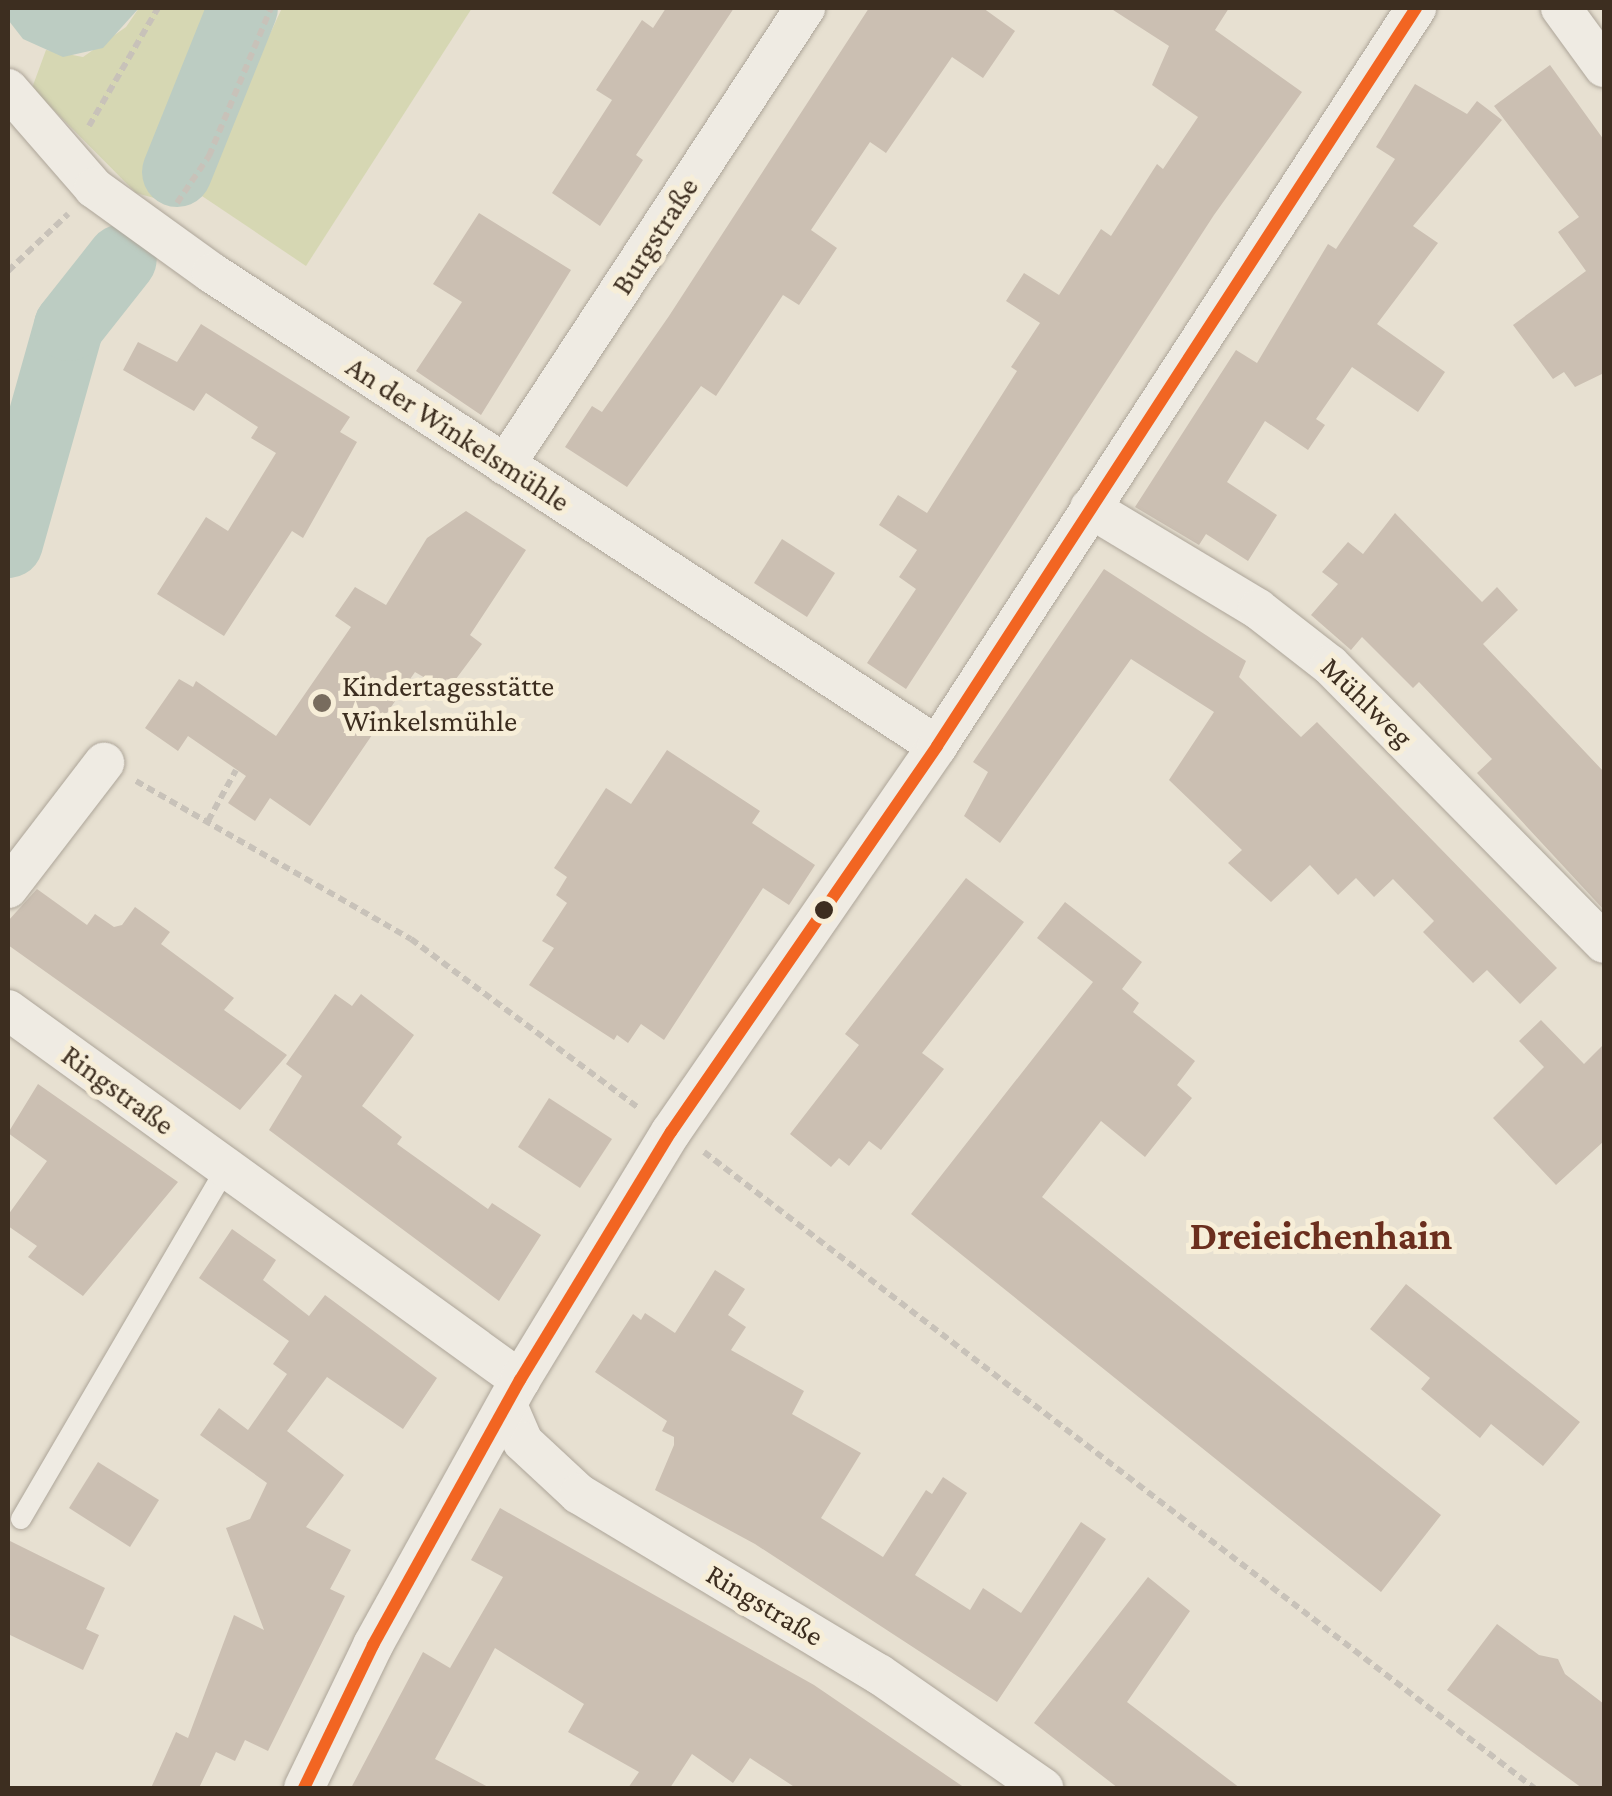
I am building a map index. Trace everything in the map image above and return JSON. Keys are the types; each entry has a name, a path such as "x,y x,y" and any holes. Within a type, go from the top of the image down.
{"street":[{"name":"Burgstraße","path":"505,464 806,8"},
{"path":"304,1788 373,1646 514,1392 672,1132 937,746 1416,8"},
{"path":"1561,8 1604,67"},
{"name":"An der Winkelsmühle","path":"8,89 82,175 157,233 937,746"},
{"name":"Mühlweg","path":"1090,508 1237,595 1318,654 1604,943"},
{"path":"8,888 104,763"},
{"name":"Ringstraße","path":"8,1010 226,1168 514,1392 523,1442 578,1494 879,1674 1043,1788"}],"lane":[{"path":"20,1519 226,1168"}],"path":[{"path":"8,271 82,175 158,8"},
{"path":"157,233 209,156 270,8"},
{"path":"104,763 411,939 672,1132 1534,1788"},
{"path":"208,821 236,770"}],"green space":[{"path":"139,8 259,8 201,146 169,202 136,193 32,88 46,50 83,57 126,27"},
{"path":"282,8 472,8 306,266 196,192"}],"shaded area":[{"path":"8,8 139,8 103,48 63,57 23,39 9,21"}],"building":[{"path":"666,8 734,8 636,155 643,160 600,226 552,193 612,100 596,90 642,20 653,28"},
{"path":"869,8 983,8 1015,31 983,78 952,57 886,153 870,142 811,230 837,248 799,305 783,295 716,396 701,386 627,487 565,447 592,406 602,412 669,316"},
{"path":"1110,8 1229,8 1215,30 1302,92 1214,215 906,689 867,663 916,589 899,577 917,550 879,525 898,495 927,513 1017,371 1011,367 1040,323 1006,301 1024,273 1059,295 1101,229 1111,236 1157,164 1163,169 1198,117 1152,85 1169,46"},
{"path":"1550,65 1604,140 1604,373 1575,387 1564,372 1553,379 1513,325 1586,271 1558,232 1579,217 1494,106"},
{"path":"1415,84 1467,114 1477,101 1502,120 1413,226 1438,243 1377,324 1445,372 1418,412 1352,367 1316,419 1325,425 1308,450 1265,421 1227,482 1277,515 1248,561 1206,534 1199,545 1135,507 1236,350 1257,363 1328,244 1336,249 1395,159 1376,147"},
{"path":"479,213 571,270 481,415 416,371 462,302 433,284"},
{"path":"201,324 350,417 340,432 357,442 303,538 292,531 224,636 157,594 206,517 228,531 276,453 251,438 258,427 206,393 194,411 123,370 138,342 177,362"},
{"path":"466,511 526,550 470,635 482,644 447,691 415,672 310,826 270,798 255,821 228,803 246,776 188,736 178,751 145,728 179,679 193,687 196,681 276,736 351,627 335,616 355,587 386,605 427,538"},
{"path":"1395,513 1482,602 1497,587 1518,610 1483,644 1604,772 1604,910 1477,773 1492,759 1419,682 1413,688 1362,637 1351,650 1311,615 1338,584 1322,572 1348,542 1363,554"},
{"path":"782,539 835,573 807,617 754,583"},
{"path":"1104,569 1246,661 1239,677 1301,737 1317,722 1557,968 1520,1004 1487,970 1473,983 1423,932 1434,921 1393,879 1374,897 1356,878 1338,895 1310,865 1271,902 1228,863 1242,850 1169,780 1214,712 1131,659 1000,843 964,816 988,772 973,762"},
{"path":"667,750 760,811 752,823 815,865 789,905 763,888 664,1040 641,1024 628,1043 617,1035 614,1040 529,985 554,948 542,941 567,903 556,895 567,877 554,868 606,788 631,804"},
{"path":"966,878 1024,922 922,1053 944,1069 881,1150 869,1141 849,1166 839,1158 831,1167 790,1134 859,1045 845,1034"},
{"path":"37,889 87,925 95,914 114,927 122,925 135,907 170,932 161,944 234,998 224,1010 287,1055 240,1110 8,945 8,921"},
{"path":"1065,902 1142,962 1122,989 1139,1003 1133,1012 1195,1061 1177,1085 1192,1098 1145,1157 1101,1121 1042,1197 1441,1515 1381,1592 911,1214 1093,982 1037,938"},
{"path":"335,994 352,1006 361,994 414,1035 362,1106 402,1137 397,1144 488,1209 492,1203 541,1235 499,1301 269,1130 302,1076 286,1064"},
{"path":"1541,1020 1584,1064 1604,1044 1604,1141 1556,1185 1493,1118 1544,1067 1519,1041"},
{"path":"38,1084 178,1182 83,1296 28,1257 37,1246 8,1226 8,1215 47,1161 8,1133"},
{"path":"549,1098 612,1139 580,1188 518,1147"},
{"path":"232,1229 276,1260 263,1280 309,1316 325,1295 437,1378 403,1429 327,1377 287,1431 344,1475 306,1527 351,1550 330,1589 345,1596 268,1751 245,1740 235,1761 216,1752 199,1788 151,1788 176,1732 188,1738 234,1615 264,1630 226,1528 250,1519 267,1483 200,1435 219,1408 248,1430 287,1374 273,1364 289,1341 199,1278"},
{"path":"715,1270 745,1289 728,1315 746,1327 731,1350 804,1391 792,1414 861,1453 821,1518 883,1557 926,1490 932,1494 943,1477 967,1493 915,1575 970,1610 983,1588 1021,1613 1081,1522 1106,1539 997,1702 755,1544 655,1490 674,1445 674,1437 662,1431 667,1421 595,1372 633,1314 641,1320 645,1313 675,1333"},
{"path":"1406,1284 1580,1422 1543,1466 1491,1424 1480,1438 1421,1389 1430,1378 1370,1329"},
{"path":"98,1462 159,1500 130,1547 69,1508"},
{"path":"500,1508 814,1685 965,1788 796,1788 750,1758 733,1783 692,1754 670,1788 628,1788 639,1772 568,1732 584,1704 495,1648 435,1759 490,1788 351,1788 423,1652 450,1668 503,1577 471,1560"},
{"path":"8,1540 105,1588 86,1629 99,1635 83,1670 8,1634"},
{"path":"1148,1577 1190,1611 1127,1702 1240,1788 1118,1788 1034,1723"},
{"path":"1497,1624 1539,1655 1558,1659 1565,1674 1604,1704 1604,1788 1582,1788 1447,1690"}],"waterway":[{"path":"177,172 243,8"},
{"path":"8,543 69,326 122,259"}],"transit line":[{"path":"304,1788 373,1645 520,1380 671,1132 937,746 1416,8"}],"place":[{"name":"Kindertagesstätte Winkelsmühle","path":"322,703"}],"district":[{"name":"Dreieichenhain","path":"1321,1236"}]}
